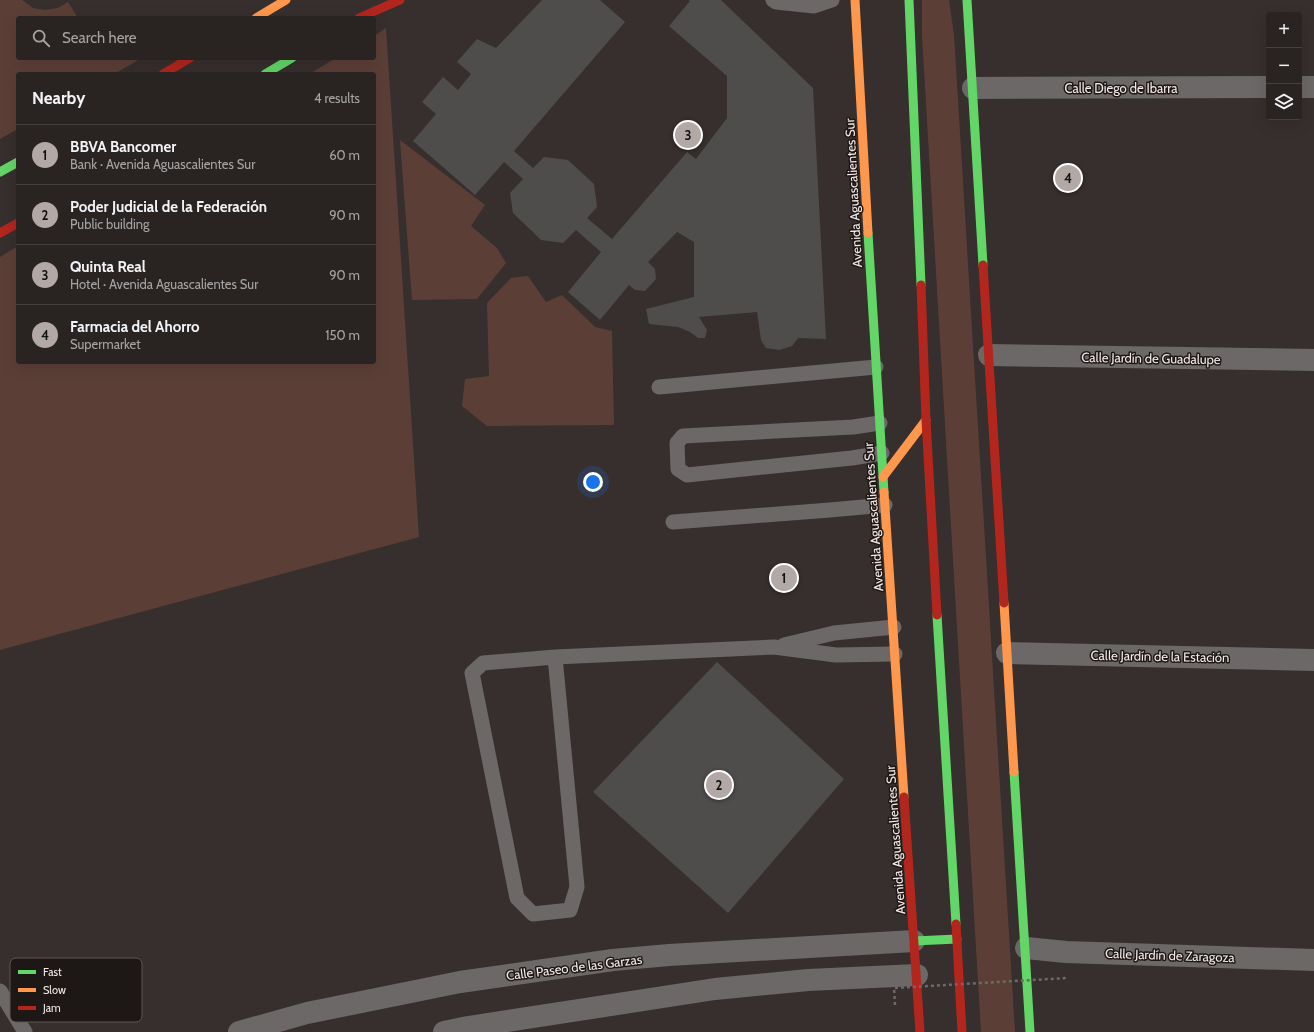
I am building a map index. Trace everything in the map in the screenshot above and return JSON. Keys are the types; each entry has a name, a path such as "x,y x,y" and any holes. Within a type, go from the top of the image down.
{"main road":[{"path":"259,16 286,0"},
{"path":"364,16 400,0"},
{"name":"Avenida Aguascalientes Sur","path":"855,0 876,367 920,1032"},
{"path":"909,0 926,420 962,1032"},
{"path":"967,0 1030,1032"},
{"path":"166,72 187,60"},
{"path":"268,72 289,60"},
{"path":"0,172 16,163"},
{"path":"0,233 16,224"},
{"path":"883,476 926,420"},
{"path":"914,941 957,939"}],"street":[{"name":"Calle Diego de Ibarra","path":"972,88 1266,87"},
{"path":"1302,87 1314,87"},
{"name":"Calle Jardín de Guadalupe","path":"989,355 1314,360"},
{"name":"Calle Jardín de la Estación","path":"1007,653 1314,660"},
{"name":"Calle Paseo de las Garzas","path":"239,1032 307,1013 460,982 613,960 669,955 914,941"},
{"name":"Calle Jardín de Zaragoza","path":"1026,948 1066,952 1314,960"},
{"path":"444,1032 715,989 808,980 917,975"}],"lane":[{"path":"773,0 776,2 814,6 832,0"},
{"path":"659,387 876,367"},
{"path":"880,423 853,427 683,436 677,444 678,470 687,475 852,458 882,453"},
{"path":"673,522 885,505"},
{"path":"555,657 577,887 570,910 533,914 517,898 472,673 483,664 555,657 774,647 834,633 894,627"},
{"path":"774,647 836,656 895,654"},
{"path":"0,991 10,1007"},
{"path":"19,1022 25,1032"}],"path":[{"path":"895,1005 894,988 1067,978"}],"shaded area":[{"path":"0,0 22,0 33,8 45,10 58,8 68,2 77,16 16,16 16,60 137,61 118,72 16,72 16,130 0,139"},
{"path":"922,0 949,0 954,35 1015,1032 981,1032 922,36"},
{"path":"386,28 419,537 0,650 0,257 16,247 16,364 376,364 376,72 312,72 333,60 376,60 376,35"},
{"path":"400,140 485,205 471,226 497,248 506,263 477,299 412,300"},
{"path":"528,276 546,302 562,295 595,327 612,331 614,425 487,426 462,406 465,379 489,376 487,303 511,278"}],"building":[{"path":"542,0 600,0 625,22 514,151 533,168 544,157 568,160 594,184 597,207 587,218 612,239 687,152 696,159 727,118 727,76 669,26 690,1 688,0 721,0 813,88 826,339 798,338 792,346 779,350 766,348 761,340 757,312 699,317 707,330 705,338 698,338 690,332 678,327 649,324 646,309 694,297 694,242 677,232 648,262 655,269 656,279 645,291 635,290 629,285 600,320 568,292 601,252 576,230 563,243 541,240 513,213 510,193 523,179 504,162 475,195 413,141 436,114 422,102 443,77 458,90 471,74 457,62 477,39 496,48"},
{"path":"717,662 844,779 728,913 593,792"}],"traffic: fast":[{"path":"909,0 921,285"},
{"path":"967,0 983,265"},
{"path":"268,72 289,60"},
{"path":"0,172 16,163"},
{"path":"868,233 884,492"},
{"path":"937,615 956,924"},
{"path":"1014,772 1030,1032"},
{"path":"914,941 957,939"}],"traffic: slow":[{"path":"259,16 286,0"},
{"path":"855,0 868,233"},
{"path":"883,477 926,420"},
{"path":"884,492 904,797"},
{"path":"1004,603 1014,772"}],"traffic: jam":[{"path":"364,16 400,0"},
{"path":"166,72 187,60"},
{"path":"0,233 16,224"},
{"path":"983,265 1004,603"},
{"path":"921,285 926,420 937,615"},
{"path":"904,797 920,1032"},
{"path":"956,924 962,1032"}],"place":[{"name":"Quinta Real","path":"688,135"},
{"name":"Farmacia del Ahorro","path":"1068,178"},
{"name":"BBVA Bancomer","path":"784,578"},
{"name":"Poder Judicial de la Federación","path":"719,785"}]}
